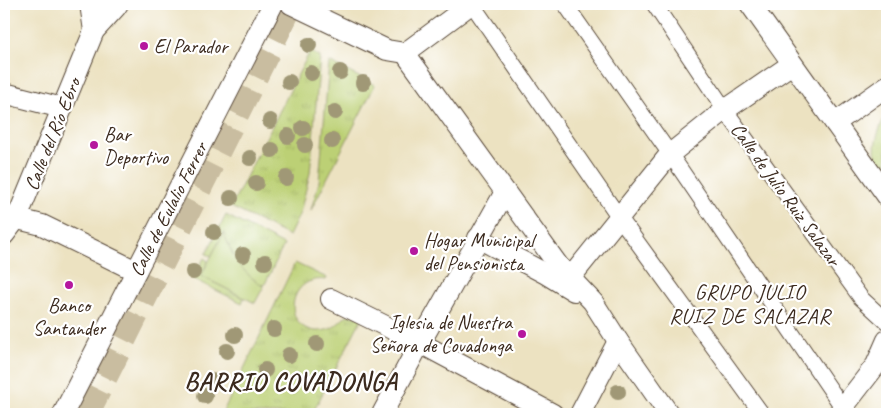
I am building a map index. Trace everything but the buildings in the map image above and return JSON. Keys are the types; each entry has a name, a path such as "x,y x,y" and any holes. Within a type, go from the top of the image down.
{"street":[{"path":"90,4 94,31"},
{"name":"Calle del Río Ebro","path":"4,235 62,108 94,31 118,4"},
{"name":"Calle de Eulalio Ferrer","path":"63,414 273,4"},
{"path":"291,4 387,50 405,53 558,265 593,302 669,414"},
{"path":"405,53 471,4 620,217 762,414"},
{"path":"565,4 670,154 840,411 876,366 887,340"},
{"name":"Calle de Julio Ruiz Salazar","path":"654,4 725,110 861,298 887,322"},
{"path":"750,4 887,196"},
{"name":"Calle de Julio Ruiz Salazar","path":"571,277 670,154 725,110 792,64"},
{"path":"834,123 887,86"},
{"path":"4,93 62,108"},
{"path":"387,413 420,343 505,192"},
{"path":"11,217 42,225 136,271"},
{"path":"478,238 546,274 593,302"},
{"path":"331,299 420,343 554,414"},
{"path":"580,414 618,341"}],"green space":[{"path":"310,51 320,57 310,173 300,213 289,236 231,207"},
{"path":"329,62 375,85 311,210 319,182"},
{"path":"887,112 887,173 876,156 875,145"},
{"path":"226,215 284,245 264,286 249,276 238,264 224,233 211,256 206,254"},
{"path":"224,232 238,263 249,276 264,286 255,303 201,276"},
{"path":"204,258 208,261 201,276 244,298 242,303 193,279"},
{"path":"295,263 327,278 326,280 313,280 303,285 297,293 294,302 294,312 297,321 305,328 316,331 329,329 347,315 362,318 312,414 222,414"}],"tunnel":[{"path":"85,414 290,4"}],"place":[{"name":"El Parador","path":"144,46"},
{"name":"Bar Deportivo","path":"94,145"},
{"name":"Hogar Municipal del Pensionista","path":"414,251"},
{"name":"Banco Santander","path":"69,285"},
{"name":"Iglesia de Nuestra Señora de Covadonga","path":"522,334"}],"district":[{"name":"GRUPO JULIO RUIZ DE SALAZAR","path":"750,304"},
{"name":"BARRIO COVADONGA","path":"291,381"}]}
